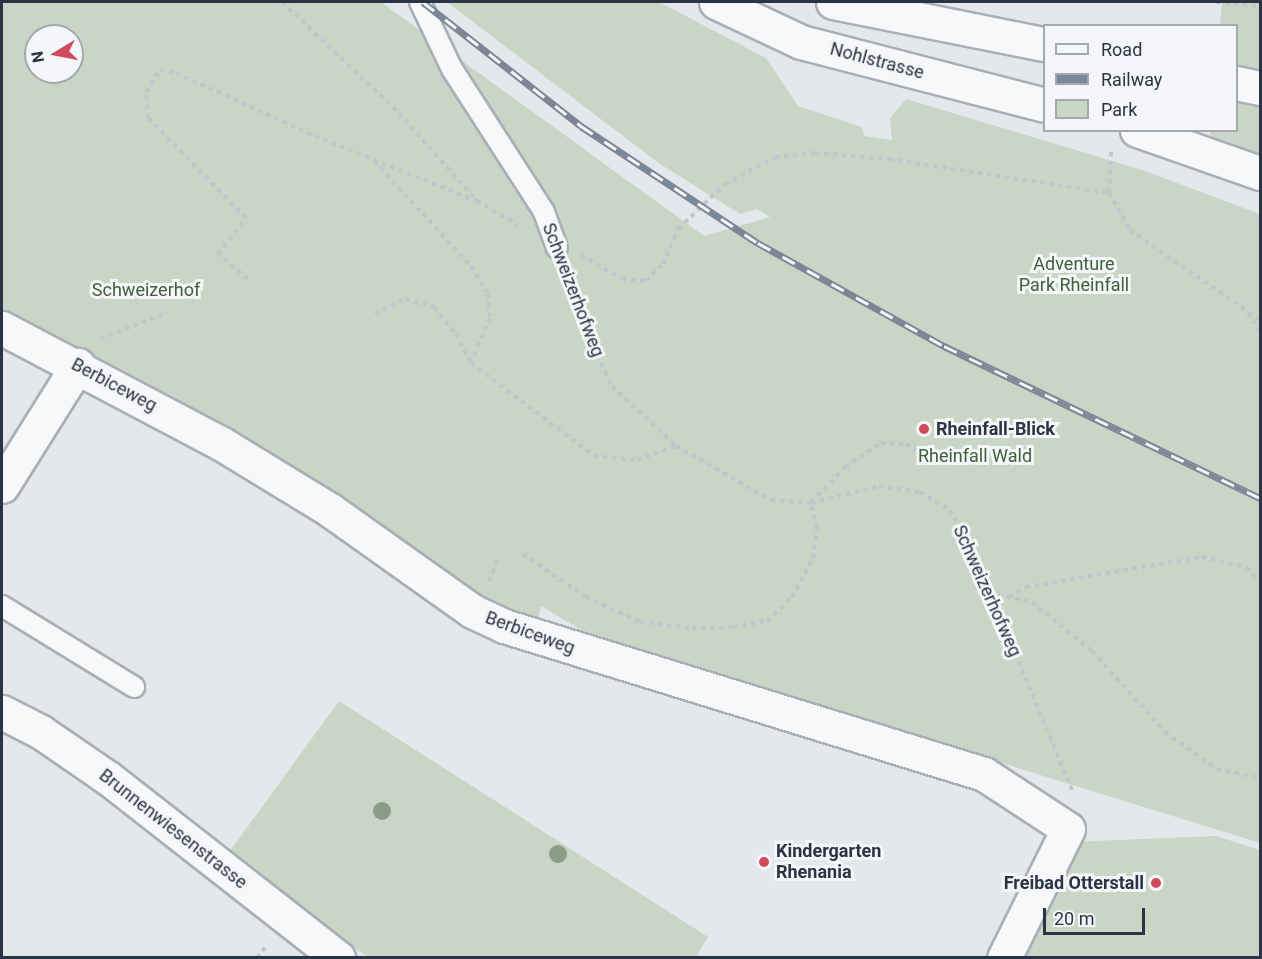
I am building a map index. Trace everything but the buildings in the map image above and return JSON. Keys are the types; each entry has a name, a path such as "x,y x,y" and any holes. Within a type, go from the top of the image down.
{"street":[{"name":"Nohlstrasse","path":"716,2 801,42 1043,105"},
{"path":"833,2 1043,44"},
{"path":"1238,83 1260,88"},
{"path":"1124,136 1260,173"},
{"name":"Berbiceweg","path":"2,328 78,365 222,444 330,510 483,616 585,653 984,774 1068,828"},
{"path":"2,486 78,365"},
{"name":"Brunnenwiesenstrasse","path":"2,712 41,732 108,778 338,957"},
{"path":"1004,957 1068,828"}],"lane":[{"name":"Schweizerhofweg","path":"420,2 452,69 544,212 557,248"},
{"path":"2,606 134,687"}],"path":[{"path":"282,2 399,113 477,201"},
{"path":"1216,2 1260,6"},
{"path":"248,279 218,254 246,218 147,118 147,92 160,70 176,73 371,159 477,201 557,248 589,257 622,279 646,281 663,264 678,229 725,184 775,157 815,153 889,159 1109,193"},
{"path":"1124,136 1109,193 1130,231 1260,320"},
{"path":"371,159 471,266 488,294 490,318 471,363"},
{"name":"Schweizerhofweg","path":"557,248 588,339 612,386 676,446 771,500 811,503 879,486 920,492 950,510 970,545 1054,739 1074,797 1068,828"},
{"path":"375,314 405,299 434,307 456,334 471,363 594,456 637,460 676,446"},
{"path":"1246,310 1260,333"},
{"path":"78,365 92,343 169,312"},
{"path":"523,554 586,597 640,622 692,628 733,627 767,621 792,597 813,558 817,528 811,503 845,467 881,443 906,444 927,456"},
{"path":"1009,597 1026,587 1202,557 1247,567 1260,583"},
{"path":"989,593 1032,602 1092,651 1165,732 1217,769 1260,778"}],"green space":[{"name":"Rheinfall Wald","path":"2,2 381,2 704,236 770,217 757,209 740,214 660,164 447,2 659,2 766,58 798,106 862,127 864,136 892,140 890,118 906,99 1142,170 1260,214 1260,843 591,636 541,606 536,628 501,615 128,376 2,309"},
{"path":"1222,2 1260,2 1260,157 1210,136 1211,132 1238,132 1238,24 1220,24"},
{"path":"339,701 708,937 696,957 367,957 230,851"},
{"name":"Freibad Otterstall","path":"1216,836 1260,850 1260,957 1019,958 1071,842"}],"railway":[{"path":"423,2 581,126 758,243 944,346 1260,498"}],"place":[{"name":"Rheinfall-Blick","path":"924,429"},
{"name":"Kindergarten Rhenania","path":"764,862"},
{"name":"Freibad Otterstall","path":"1156,883"}],"park label":[{"name":"Adventure Park Rheinfall","path":"1074,275"},
{"name":"Schweizerhof","path":"146,290"}]}
